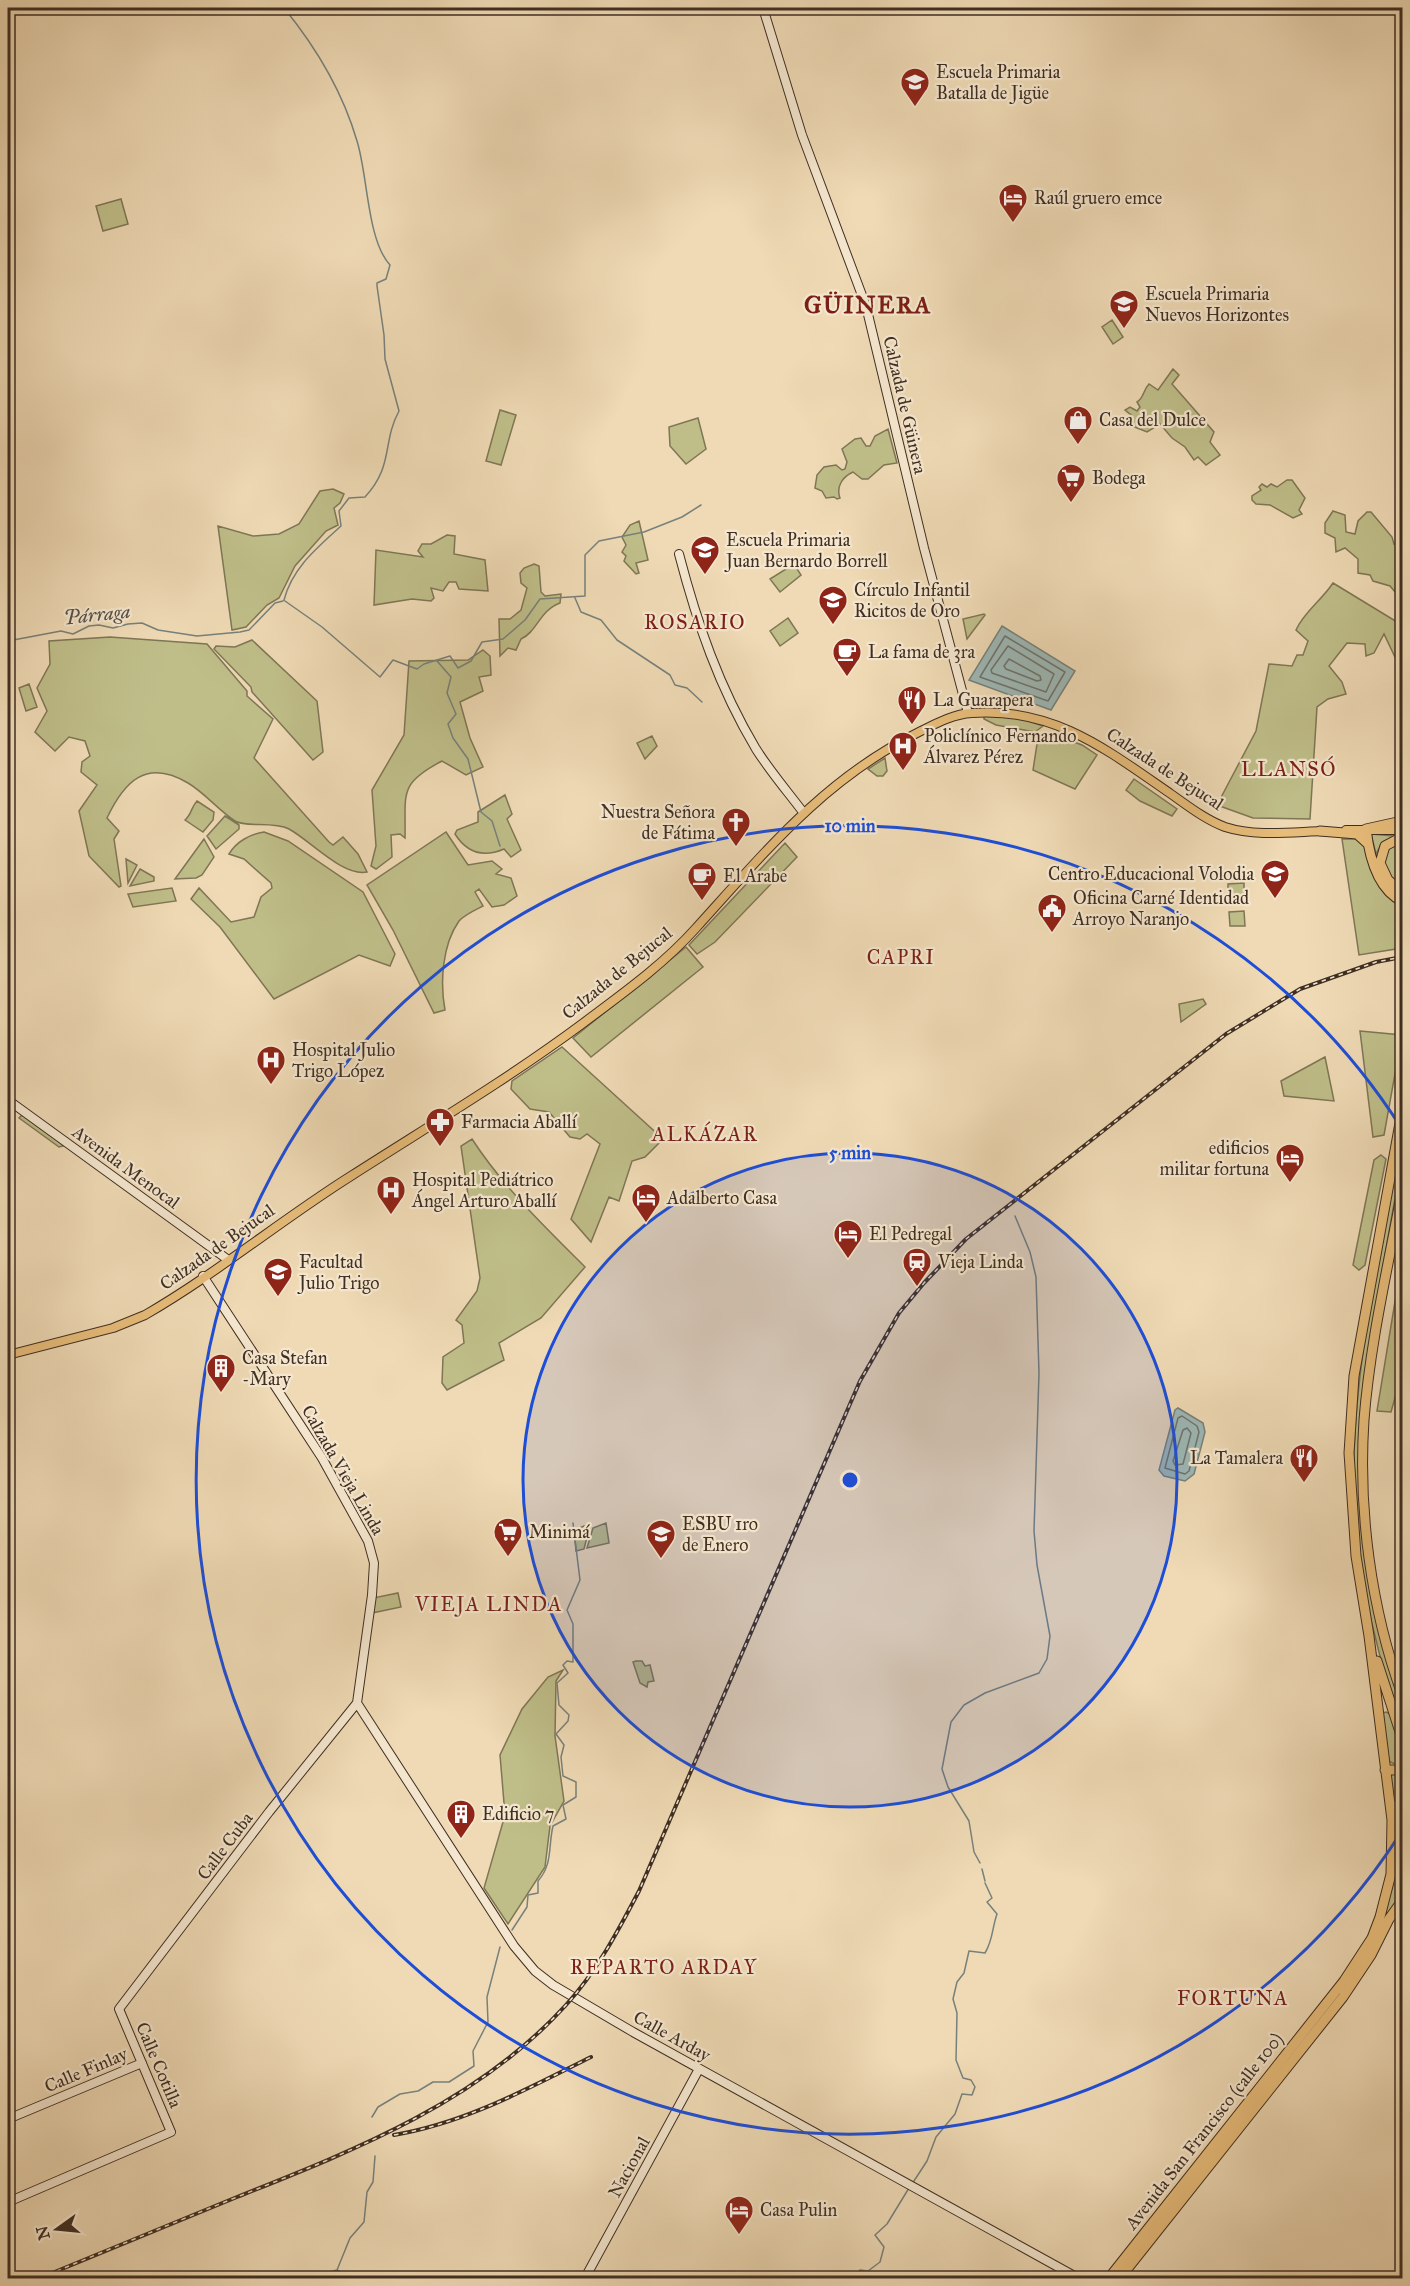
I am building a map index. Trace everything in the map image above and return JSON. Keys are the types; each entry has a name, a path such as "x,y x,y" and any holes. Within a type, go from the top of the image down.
{"highway":[{"path":"1402,821 1366,829 1368,844 1383,886 1402,901"},
{"path":"1320,831 1357,834 1368,844"},
{"path":"1402,837 1385,846 1380,863 1388,880 1402,892"},
{"path":"1402,1112 1364,1320 1350,1420 1350,1485 1355,1544 1369,1636 1402,1738"},
{"path":"1402,1191 1374,1337 1362,1451 1369,1555 1376,1596 1402,1694"},
{"name":"Avenida San Francisco (calle 100)","path":"1109,2278 1357,1963 1380,1917 1391,1874 1392,1820 1369,1636"},
{"path":"1385,1770 1401,1772"},
{"path":"1388,1794 1396,1810 1402,1859"},
{"name":"Avenida San Francisco (calle 100)","path":"1120,2278 1343,1997 1371,1955 1389,1919 1402,1900"}],"main road":[{"name":"Calzada de Bejucal","path":"8,1355 134,1321 352,1175 507,1078 672,954 766,848 827,791 888,748 939,723 968,713 1023,716 1080,734 1194,810 1228,828 1260,832 1402,830"}],"street":[{"name":"Calzada de Güinera","path":"763,8 802,135 866,306 924,549 968,713"},
{"path":"679,554 698,624 723,689 757,751 803,812"},
{"name":"Avenida Menocal","path":"8,1100 227,1259"},
{"name":"Calzada Vieja Linda","path":"203,1276 322,1458 371,1548 374,1570 357,1703"},
{"name":"Calle Cuba","path":"119,2009 269,1812 357,1703"},
{"name":"Calle Arday","path":"357,1703 492,1915 535,1971 573,1997 699,2069 1078,2278"},
{"name":"Calle Cotilla","path":"8,2202 171,2132 119,2009"},
{"name":"Calle Finlay","path":"8,2119 142,2063"},
{"name":"Nacional","path":"585,2278 699,2069"}],"shaded area":[{"path":"121,199 128,224 103,231 96,206"},
{"path":"1112,320 1123,337 1113,344 1102,327"},
{"path":"1173,369 1179,375 1172,384 1214,432 1210,442 1220,455 1206,465 1198,457 1194,460 1185,447 1172,438 1160,424 1147,432 1132,426 1131,415 1125,410 1130,407 1137,411 1140,407 1137,402 1149,384 1158,390"},
{"path":"500,410 516,415 501,465 486,461"},
{"path":"698,418 706,449 686,464 670,446 669,427"},
{"path":"888,429 897,463 884,465 868,479 862,479 853,472 849,474 841,483 840,498 837,499 826,498 822,491 815,488 817,475 824,467 836,465 842,470 845,469 847,462 842,449 855,439 861,438 866,446 870,446 875,436"},
{"path":"1287,480 1292,480 1305,498 1299,510 1302,514 1293,518 1270,505 1256,504 1252,500 1252,496 1261,490 1259,487 1262,484 1267,487 1271,484 1277,487"},
{"path":"333,489 344,494 340,503 334,508 338,525 326,531 295,566 279,598 267,605 246,627 232,630 218,526 253,536 279,534 299,524 320,491"},
{"path":"1333,511 1345,515 1346,532 1355,534 1358,521 1367,512 1371,512 1392,537 1394,544 1402,538 1402,580 1396,593 1390,586 1373,581 1370,575 1358,573 1358,559 1345,548 1336,552 1335,538 1325,533 1325,523"},
{"path":"639,521 648,560 636,563 639,573 636,574 624,561 626,556 622,552 626,545 622,537 630,525"},
{"path":"447,535 455,536 454,554 485,560 488,591 459,589 456,582 449,582 443,591 431,588 434,598 431,601 412,599 374,605 376,550 423,557 418,551 422,544 431,544"},
{"path":"534,564 539,566 541,592 545,596 561,594 560,603 553,606 521,639 516,650 508,648 500,656 499,619 510,619 521,610 527,588 521,583 520,573 524,568"},
{"path":"794,564 801,575 780,592 770,579"},
{"path":"1333,583 1402,625 1402,672 1384,634 1374,653 1366,656 1365,644 1347,643 1329,666 1342,682 1346,694 1328,699 1317,707 1310,819 1253,818 1217,805 1256,731 1269,664 1292,666 1297,655 1303,655 1308,641 1296,630 1303,618"},
{"path":"985,615 967,639 963,619"},
{"path":"788,618 798,633 780,646 770,631"},
{"path":"110,637 207,644 247,691 247,696 273,719 254,758 329,842 333,845 343,837 358,854 367,872 358,872 338,864 289,829 275,825 246,824 235,821 188,783 160,773 148,774 129,785 107,818 119,831 114,839 121,886 119,887 89,856 79,811 97,785 81,772 82,762 90,756 85,741 69,737 55,751 35,732 47,711 37,688 50,664 49,641"},
{"path":"252,640 317,701 323,752 313,760 252,692 251,687 214,649 216,646 235,647"},
{"path":"483,650 490,656 491,675 479,677 483,691 460,702 470,738 483,767 466,775 442,761 418,776 407,791 405,838 400,834 391,835 392,857 376,869 371,866 376,846 372,790 404,735 409,661 468,660"},
{"path":"29,684 37,707 26,711 19,688"},
{"path":"984,716 1023,719 1043,726 1035,732 996,725 984,719"},
{"path":"652,736 657,746 645,759 637,743"},
{"path":"1058,736 1082,745 1097,755 1075,789 1033,770 1037,744"},
{"path":"885,758 887,771 883,776 877,776 868,769"},
{"path":"1134,779 1177,809 1172,816 1140,801 1126,790"},
{"path":"505,795 512,814 507,819 521,850 511,857 504,849 482,853 465,846 455,834 457,830 478,822 478,812"},
{"path":"197,801 214,812 213,820 203,832 185,820"},
{"path":"225,816 239,825 239,829 216,849 207,836"},
{"path":"264,832 288,841 363,892 395,954 390,966 359,955 274,999 220,927 191,899 199,888 231,922 254,917 261,897 272,888 271,883 244,859 229,854 244,839"},
{"path":"446,832 468,865 492,861 502,869 496,874 511,878 517,896 504,905 492,907 479,889 475,892 483,906 461,919 453,931 444,964 445,1010 434,1013 393,930 367,885"},
{"path":"1371,834 1394,836 1382,842 1376,854"},
{"path":"204,839 214,857 202,875 196,878 175,879"},
{"path":"1342,839 1356,839 1364,844 1379,886 1385,894 1402,904 1402,948 1359,955"},
{"path":"1402,841 1402,888 1394,882 1384,863 1387,850"},
{"path":"785,843 797,857 715,942 697,954 689,945"},
{"path":"126,859 137,865 128,883"},
{"path":"140,869 154,877 154,881 130,886"},
{"path":"1244,883 1244,899 1228,900 1228,884"},
{"path":"172,888 176,901 133,907 128,894"},
{"path":"1244,911 1245,926 1230,926 1229,912"},
{"path":"686,947 703,967 591,1057 573,1038"},
{"path":"1203,999 1206,1004 1181,1022 1179,1004"},
{"path":"1360,1031 1402,1035 1384,1135 1373,1137"},
{"path":"562,1047 663,1139 645,1157 632,1161 619,1201 609,1197 591,1242 571,1219 600,1144 587,1134 580,1139 570,1137 549,1112 530,1109 511,1089 512,1081"},
{"path":"1325,1057 1334,1101 1284,1096 1281,1081"},
{"path":"22,1115 63,1146 59,1147 19,1118"},
{"path":"1402,1131 1402,1159 1371,1333 1361,1520 1395,1687 1402,1706 1402,1724 1379,1654 1363,1581 1355,1507 1354,1470 1362,1357"},
{"path":"472,1139 511,1190 585,1267 541,1318 499,1343 504,1360 447,1390 442,1383 443,1357 464,1343 462,1325 456,1320 477,1291 480,1278 461,1146"},
{"path":"1381,1155 1386,1159 1365,1265 1359,1270 1353,1265 1374,1160"},
{"path":"1402,1259 1402,1373 1391,1412 1377,1411"},
{"path":"606,1523 609,1543 587,1548 593,1528"},
{"path":"584,1526 589,1529 584,1549 576,1551 574,1530"},
{"path":"398,1593 401,1607 372,1613 373,1598"},
{"path":"642,1661 645,1666 650,1665 654,1681 648,1682 647,1687 640,1683 633,1662"},
{"path":"563,1670 556,1681 555,1736 564,1801 550,1826 545,1867 508,1924 484,1888 505,1815 500,1755 522,1709 548,1677"},
{"path":"1383,1713 1390,1714 1402,1747 1402,1767 1388,1761"},
{"path":"1390,1773 1398,1774 1402,1785 1402,1822 1400,1799 1392,1792"},
{"path":"1397,1847 1402,1866 1402,1896 1387,1917 1368,1956 1341,1994 1339,1993 1371,1942 1385,1906"}],"water":[{"path":"1002,626 1075,671 1051,710 969,680"},
{"path":"1178,1408 1203,1423 1205,1432 1194,1474 1185,1481 1164,1476 1159,1470 1175,1410"}],"waterway":[{"path":"284,8 307,38 336,88 351,123 361,155 372,224 382,254 390,265 386,279 377,283 377,286 385,359 399,411 394,422 384,464 374,486 365,497 349,498 339,511 341,526 299,568 284,600"},
{"path":"285,601 322,627 380,677 393,660 417,669 424,664 450,656 458,668 471,661 482,642 503,639 525,620 540,599 585,596 585,555 599,541 644,532 682,517 701,505"},
{"path":"575,598 581,612 601,620 617,640 670,675 675,685 687,688 702,702"},
{"name":"Párraga","path":"8,641 61,631 73,634 89,626 99,625 113,628 142,623 158,630 197,636 240,632 249,630 275,603 283,601"},
{"path":"437,661 451,677 447,693 456,714 448,724 453,738 468,759 481,812 492,821 500,846"},
{"path":"980,1863 974,1852 969,1821 948,1787 942,1769 951,1722 964,1705 985,1693 1039,1673 1047,1659 1050,1636 1037,1565 1034,1531 1039,1373 1036,1277 1030,1252 1015,1216"},
{"path":"512,1930 527,1907 528,1895 538,1893 538,1881 548,1862 553,1826 566,1819 563,1805 576,1797 576,1782 563,1776 561,1757 564,1745 556,1734 568,1721 569,1715 559,1705 557,1683 568,1673 563,1665 567,1661 573,1662 573,1624 567,1610 580,1580 573,1523"},
{"path":"982,1869 985,1881"},
{"path":"912,2184 927,2161 936,2137 955,2114 962,2094 972,2095 975,2087 971,2080 963,2078 956,2060 957,2013 953,1999 957,1982 964,1973 969,1951 985,1953 991,1939 997,1914 987,1902 992,1898 985,1883"},
{"path":"372,2117 378,2107 400,2094 418,2091 433,2082 449,2082 474,2066 473,2051 488,2022 487,1997 500,1947"},
{"path":"337,2270 350,2238 364,2222 367,2192 373,2182 375,2156"},
{"path":"854,2278 860,2270 868,2271 880,2262 884,2247 875,2235 887,2224 909,2188"},
{"path":"305,2278 337,2270 353,2278"}],"railway":[{"path":"40,2278 370,2141 454,2096 494,2069 531,2039 566,2005 588,1978 615,1936 639,1891 860,1381 899,1313 966,1239 1226,1034 1300,989 1376,962 1402,957"},
{"path":"394,2135 420,2130 495,2104 591,2057"}],"place":[{"name":"Escuela Primaria Batalla de Jigüe","path":"915,108"},
{"name":"Raúl gruero emce","path":"1013,224"},
{"name":"Escuela Primaria Nuevos Horizontes","path":"1124,330"},
{"name":"Casa del Dulce","path":"1078,446"},
{"name":"Bodega","path":"1071,504"},
{"name":"Escuela Primaria Juan Bernardo Borrell","path":"705,576"},
{"name":"Círculo Infantil Ricitos de Oro","path":"833,626"},
{"name":"La fama de 3ra","path":"847,678"},
{"name":"La Guarapera","path":"912,726"},
{"name":"Policlínico Fernando Álvarez Pérez","path":"903,772"},
{"name":"Nuestra Señora de Fátima","path":"736,848"},
{"name":"Centro Educacional Volodia","path":"1275,900"},
{"name":"El Arabe","path":"702,902"},
{"name":"Oficina Carné Identidad Arroyo Naranjo","path":"1052,934"},
{"name":"Hospital Julio Trigo López","path":"271,1086"},
{"name":"Farmacia Aballí","path":"440,1148"},
{"name":"edificios militar fortuna","path":"1290,1184"},
{"name":"Hospital Pediátrico Ángel Arturo Aballí","path":"391,1216"},
{"name":"Adalberto Casa","path":"646,1224"},
{"name":"El Pedregal","path":"848,1260"},
{"name":"Vieja Linda","path":"917,1288"},
{"name":"Facultad Julio Trigo","path":"278,1298"},
{"name":"Casa Stefan -Mary","path":"221,1394"},
{"name":"La Tamalera","path":"1304,1484"},
{"name":"Minimá","path":"508,1558"},
{"name":"ESBU 1ro de Enero","path":"661,1560"},
{"name":"Edificio 7","path":"461,1840"},
{"name":"Casa Pulin","path":"739,2236"}],"district":[{"name":"GÜINERA","path":"868,305"},
{"name":"ROSARIO","path":"695,622"},
{"name":"LLANSÓ","path":"1289,769"},
{"name":"CAPRI","path":"901,957"},
{"name":"ALKÁZAR","path":"705,1134"},
{"name":"VIEJA LINDA","path":"489,1604"},
{"name":"REPARTO ARDAY","path":"664,1967"},
{"name":"FORTUNA","path":"1233,1998"}]}
